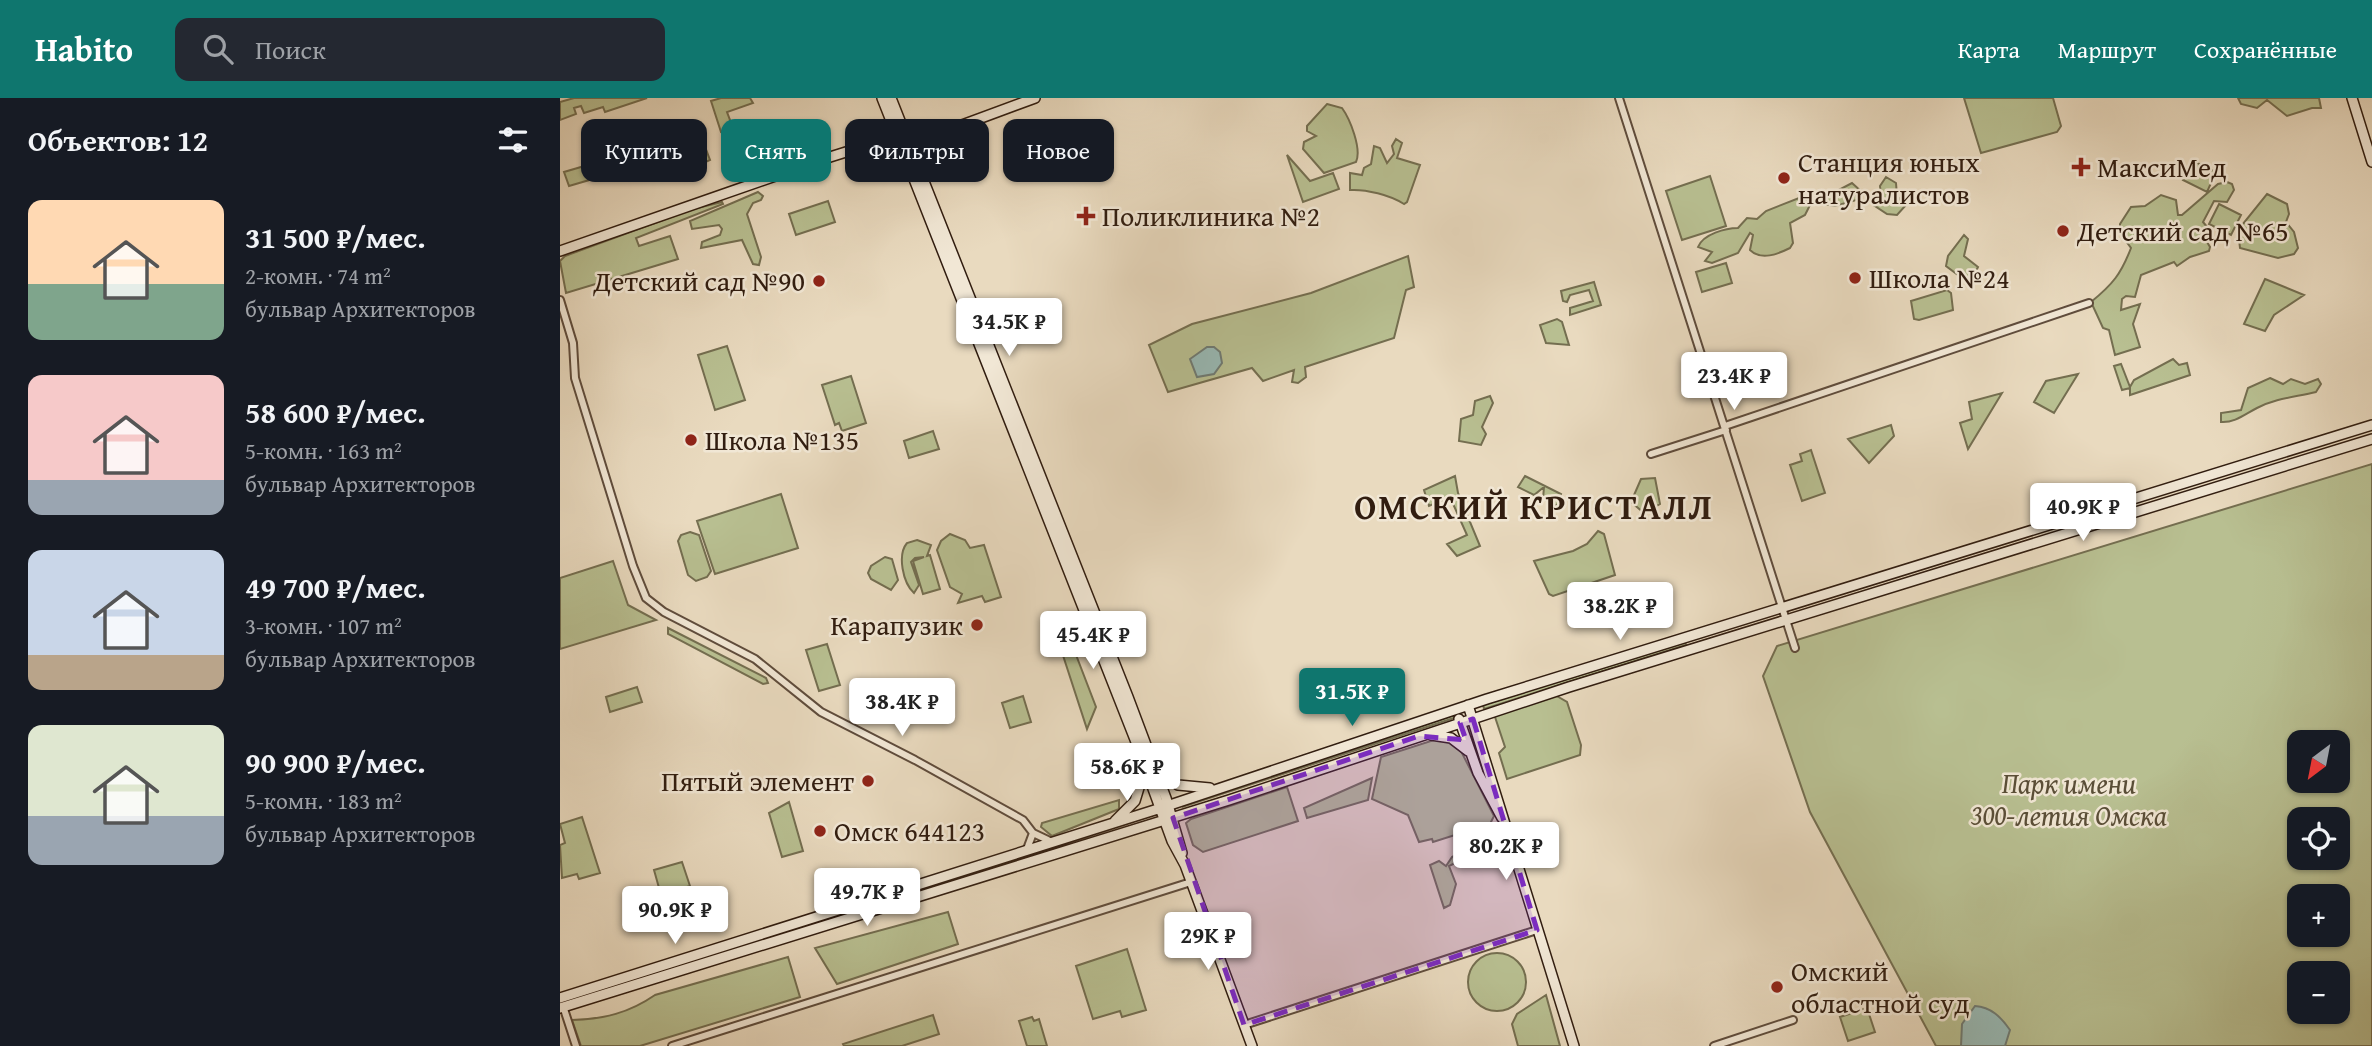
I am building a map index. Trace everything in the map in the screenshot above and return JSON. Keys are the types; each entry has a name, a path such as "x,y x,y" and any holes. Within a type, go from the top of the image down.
{"main road":[{"path":"882,98 893,119"},
{"path":"891,98 897,119"},
{"path":"978,119 1035,98"},
{"path":"2352,98 2372,162"},
{"path":"560,251 738,187 845,153"},
{"path":"920,182 1150,767 1252,1046"},
{"path":"561,1003 1169,819 1784,614 2372,425"},
{"path":"561,1003 1226,787 1468,705 2372,439"},
{"path":"1468,705 1574,1046"},
{"path":"1456,709 1471,754 1504,822"},
{"path":"1419,736 1445,736 1460,743 1471,754"},
{"path":"1150,767 1175,783 1191,789 1226,787"},
{"path":"1112,824 1135,801 1150,767"}],"street":[{"path":"1619,98 1795,648"},
{"path":"560,300 573,343 575,378 633,566 646,598 664,612 755,659 821,712 974,792 1023,820 1033,833 1054,842"},
{"path":"1651,454 2089,303"},
{"path":"1026,851 1033,833"},
{"path":"673,1046 1191,882"},
{"path":"1244,1025 1537,930"},
{"path":"561,1003 576,1046"},
{"path":"1714,1046 1793,1020"}],"highlighted area":[{"path":"1473,719 1537,930 1244,1025 1173,818 1419,736 1466,740 1460,723"}],"green space":[{"path":"574,98 647,98 605,112 603,107 584,113 581,106 574,108 576,114 560,120 560,102"},
{"path":"721,98 750,98 753,103 727,112 730,119 721,119 721,132 711,101"},
{"path":"1964,98 2053,98 2061,126 2057,132 1981,153"},
{"path":"2238,98 2319,98 2321,108 2287,116 2267,100 2257,108 2241,104"},
{"path":"1327,104 1342,108 1345,113 1352,126 1357,156 1356,162 1324,173 1303,149 1304,142 1316,136 1307,131 1307,126"},
{"path":"1396,139 1402,143 1397,158 1420,165 1407,202 1404,204 1370,192 1350,190 1350,173 1362,175 1364,168 1371,164 1374,146 1380,148 1387,163 1394,154 1392,146"},
{"path":"1287,155 1310,181 1333,173 1339,189 1303,202"},
{"path":"2193,161 2216,172 2207,192 2183,180"},
{"path":"581,167 583,182 569,186 564,172"},
{"path":"1710,176 1726,226 1682,240 1666,191"},
{"path":"1886,177 1896,183 1897,196 1906,205 1897,215 1887,214 1872,204 1874,199 1881,197 1880,186"},
{"path":"1852,183 1862,192 1860,199 1835,206 1823,204 1827,191 1835,192"},
{"path":"2218,184 2232,184 2234,190 2227,202 2214,201 2203,222 2208,228 2204,237 2210,247 2209,251 2190,257 2177,266 2174,262 2141,275 2135,297 2126,296 2122,299 2121,310 2140,304 2133,324 2140,347 2115,355 2109,330 2103,328 2091,302 2120,272 2131,248 2120,233 2120,224 2131,207 2145,206 2161,195 2176,200 2178,215 2182,215"},
{"path":"758,192 763,196 761,200 753,203 747,214 761,257 759,265 753,264 742,240 701,248 702,242 720,235 722,229 719,225 692,229 690,221"},
{"path":"2267,194 2287,204 2289,214 2286,222 2294,232 2298,248 2294,254 2278,258 2240,248 2238,230"},
{"path":"1805,198 1810,205 1805,215 1790,223 1793,243 1790,248 1775,254 1759,255 1750,250 1753,235 1750,233 1738,253 1712,263 1705,261 1712,252 1698,247 1710,235 1738,228 1747,218 1757,219 1766,211"},
{"path":"828,201 835,222 796,235 789,214"},
{"path":"722,202 723,204 636,238 639,246 670,236 678,259 566,293 560,261 565,256 693,209"},
{"path":"2219,204 2241,215 2231,235 2209,224"},
{"path":"1964,235 1968,239 1964,256 1978,267 1974,275 1966,281 1946,266 1948,256"},
{"path":"1408,256 1414,287 1406,290 1394,338 1305,367 1306,377 1298,383 1292,382 1294,370 1263,381 1252,368 1168,392 1149,345 1192,324 1311,293"},
{"path":"1726,263 1732,283 1702,292 1696,272"},
{"path":"2265,279 2304,295 2274,315 2265,331 2244,324"},
{"path":"1594,282 1601,305 1570,315 1570,308 1593,301 1589,290 1570,295 1567,302 1563,301 1561,291"},
{"path":"1947,290 1951,293 1953,310 1914,319 1911,301"},
{"path":"1557,319 1562,322 1569,345 1546,343 1540,325"},
{"path":"727,346 745,400 715,410 698,355"},
{"path":"2173,359 2179,365 2187,363 2190,375 2130,395 2130,388 2122,390 2114,366 2121,364 2130,387 2134,380"},
{"path":"2078,374 2054,413 2034,402 2046,381"},
{"path":"851,376 866,423 842,431 839,423 835,425 822,385"},
{"path":"2270,378 2283,384 2291,379 2305,384 2318,379 2321,384 2316,392 2271,402 2235,420 2221,422 2221,413 2241,410 2248,388"},
{"path":"2002,393 1968,449 1960,423 1972,419 1969,402"},
{"path":"1490,396 1493,403 1482,427 1486,434 1481,445 1459,441 1461,419 1473,415 1475,401"},
{"path":"1891,425 1894,436 1869,463 1848,439"},
{"path":"933,431 939,449 909,458 904,441"},
{"path":"1811,450 1825,493 1802,501 1790,465 1802,461 1800,454"},
{"name":"Парк имени 300-летия Омска","path":"2372,464 2372,1046 1936,1046 1810,812 1763,676 1777,646"},
{"path":"1455,476 1458,493 1480,546 1457,556 1447,544 1467,535 1450,497 1429,506 1424,490"},
{"path":"1525,476 1561,494 1557,506 1543,499 1544,487 1534,495 1518,487"},
{"path":"1655,478 1660,504 1644,513 1631,502 1641,479"},
{"path":"781,494 798,548 715,574 697,521"},
{"path":"1598,531 1604,534 1615,575 1553,596 1549,594 1534,561 1573,551 1587,544"},
{"path":"690,532 699,535 711,571 707,577 696,581 688,575 678,541 681,535"},
{"path":"950,534 965,540 970,548 984,545 1001,597 985,602 982,596 958,603 962,594 950,587 937,550 941,541"},
{"path":"917,540 931,545 927,556 930,555 940,589 923,594 913,561 924,557 915,558 911,562 919,585 914,593 907,583 902,561 907,543"},
{"path":"885,557 892,559 898,580 891,590 871,579 868,573 871,566"},
{"path":"613,561 628,605 656,620 560,649 560,578"},
{"path":"668,628 766,678 768,683 763,684 668,634"},
{"path":"1068,634 1096,707 1087,729 1057,637"},
{"path":"1685,642 1686,645 1484,709 1483,705"},
{"path":"827,644 840,685 819,691 806,650"},
{"path":"637,687 642,702 610,712 606,697"},
{"path":"1555,695 1567,702 1581,745 1580,755 1507,779 1499,753 1505,747 1494,714"},
{"path":"1023,696 1031,722 1010,728 1002,703"},
{"path":"1454,715 1454,718 1182,807"},
{"path":"1437,739 1451,743 1461,751 1494,816 1490,824 1433,842 1432,839 1419,842 1408,815 1372,799 1381,757"},
{"path":"1372,778 1368,800 1307,818 1304,808"},
{"path":"1287,787 1298,821 1203,852 1193,845 1186,823 1191,819"},
{"path":"1119,800 1119,809 1052,836 1041,827 1042,823"},
{"path":"789,802 803,851 782,857 769,813"},
{"path":"582,817 600,873 579,879 577,874 562,878 560,845 565,843 560,824"},
{"path":"1469,848 1479,854 1480,859 1473,866 1455,863 1449,866 1456,884 1450,905 1444,908 1430,865 1439,861 1446,866 1452,857"},
{"path":"682,862 690,886 661,895 654,870"},
{"path":"948,912 958,944 837,984 815,948"},
{"path":"1127,949 1146,1010 1122,1017 1120,1011 1093,1019 1076,966"},
{"path":"1497,953 1518,961 1526,982 1518,1003 1497,1011 1476,1003 1468,982 1476,961"},
{"path":"788,957 800,997 640,1046 581,1046 572,1020 616,1014 655,995"},
{"path":"1546,995 1560,1046 1518,1046 1512,1024 1517,1014"},
{"path":"1867,1008 1875,1032 1848,1041 1840,1017"},
{"path":"933,1015 939,1034 902,1046 843,1044"},
{"path":"1032,1017 1034,1021 1039,1019 1047,1046 1027,1046 1019,1021"}],"water":[{"path":"1207,347 1214,347 1220,352 1222,363 1214,374 1197,377 1190,359"},
{"path":"1975,1006 1991,1011 2007,1025 2010,1030 2005,1046 1961,1046 1962,1024"}],"place":[{"name":"МаксиМед","path":"2081,167"},
{"name":"Станция юных натуралистов","path":"1784,178"},
{"name":"Поликлиника №2","path":"1086,216"},
{"name":"Детский сад №65","path":"2063,231"},
{"name":"Школа №24","path":"1855,278"},
{"name":"Детский сад №90","path":"819,281"},
{"name":"Школа №135","path":"691,440"},
{"name":"Карапузик","path":"977,625"},
{"name":"Пятый элемент","path":"868,781"},
{"name":"Омск 644123","path":"820,831"},
{"name":"Омский областной суд","path":"1777,987"}],"district":[{"name":"ОМСКИЙ КРИСТАЛЛ","path":"1534,507"}]}
